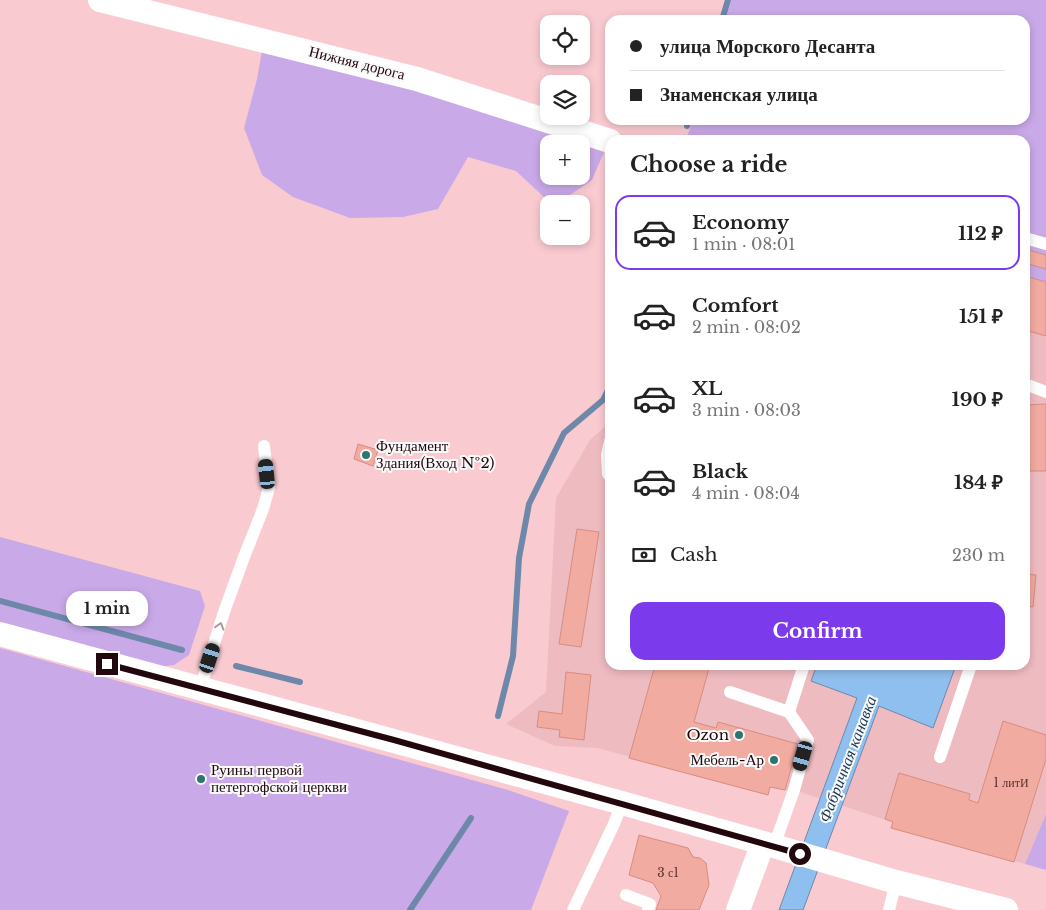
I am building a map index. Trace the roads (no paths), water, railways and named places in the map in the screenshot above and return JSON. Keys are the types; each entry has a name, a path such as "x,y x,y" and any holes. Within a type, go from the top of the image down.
{"street":[{"name":"Нижняя дорога","path":"100,0 417,78 605,139"},
{"path":"0,634 622,803 896,882 1006,910"},
{"path":"738,910 774,846"}],"lane":[{"path":"1030,239 1046,244"},
{"path":"1030,386 1046,392"},
{"path":"200,689 224,612 263,509 269,488 264,446"},
{"path":"789,712 802,670"},
{"path":"940,758 969,670"},
{"path":"730,692 789,712 808,740 794,790 774,846"},
{"path":"573,910 622,803"},
{"path":"889,910 896,882"},
{"path":"626,895 650,904 648,910"}],"water":[{"name":"Фабричная канавка","path":"815,670 954,670 933,728 879,706 803,910 779,910 857,698 811,681"}],"waterway":[{"path":"724,15 728,0"},
{"path":"498,716 513,656 519,558 529,504 564,433 603,400 605,396"},
{"path":"0,601 182,650"},
{"path":"236,666 300,682"},
{"path":"410,910 471,818"}],"place":[{"name":"Фундамент Здания(Вход №2)","path":"366,455"},
{"name":"Ozon","path":"739,735"},
{"name":"Мебель-Ар","path":"774,760"},
{"name":"Руины первой петергофской церкви","path":"201,779"}]}
